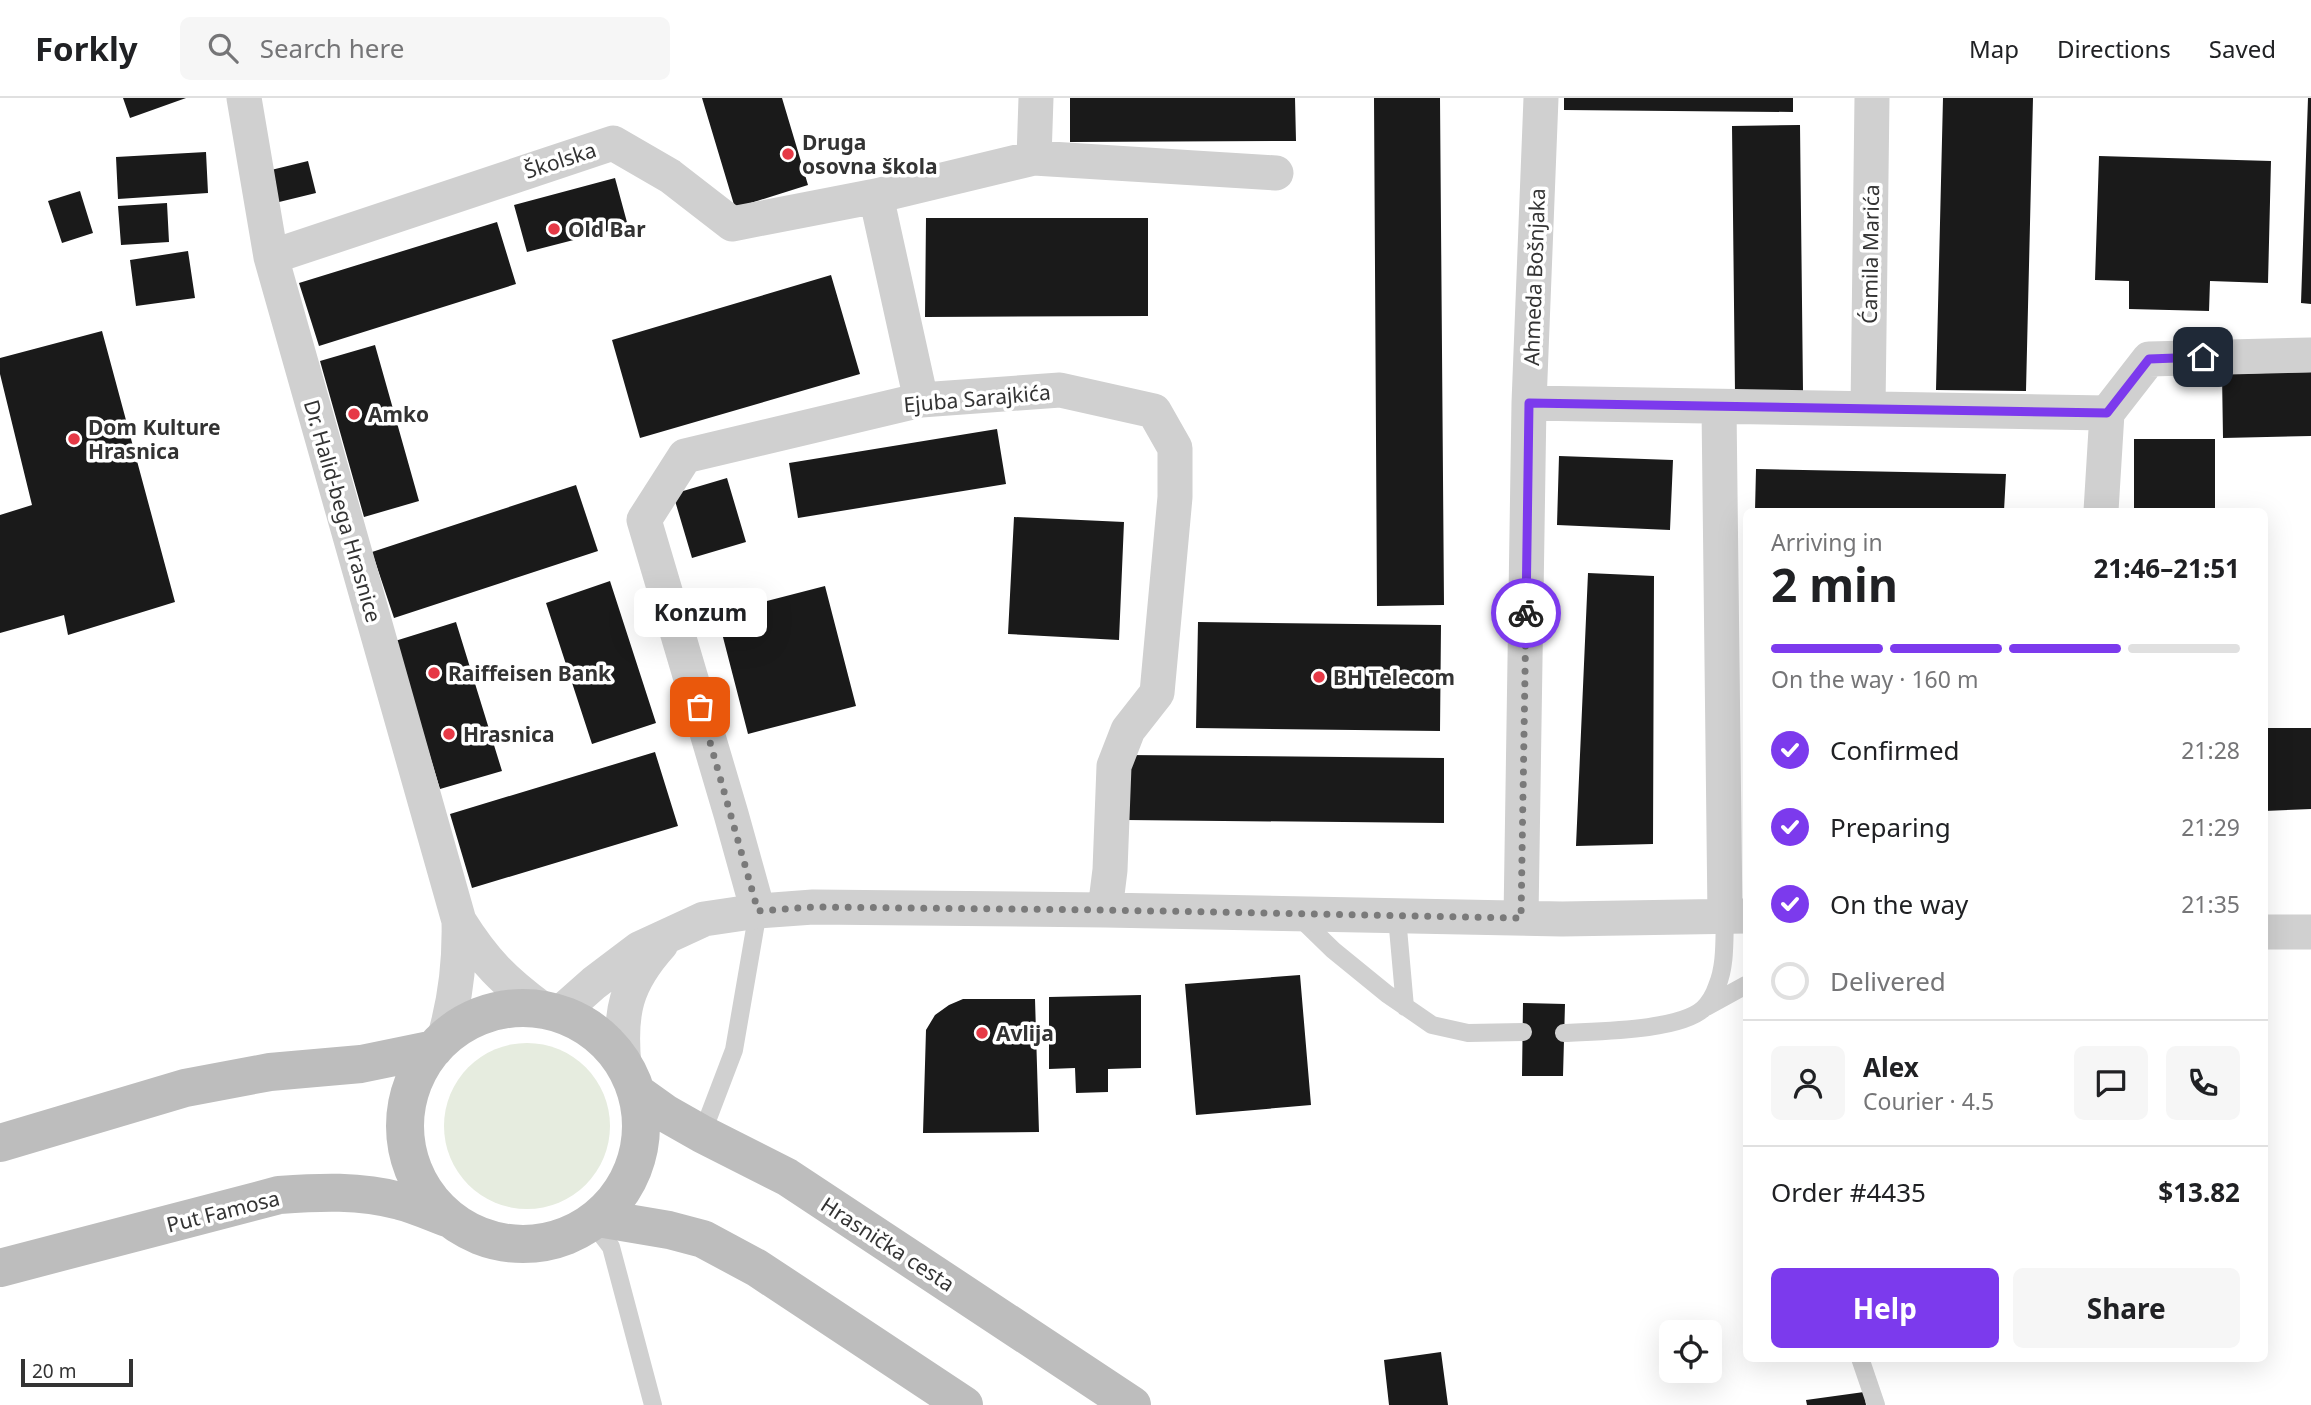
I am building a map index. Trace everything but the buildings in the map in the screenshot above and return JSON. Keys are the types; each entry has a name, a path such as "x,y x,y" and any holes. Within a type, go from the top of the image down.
{"main road":[{"path":"515,1009 551,1012 575,1020 597,1034 615,1052 631,1080 641,1121 639,1149 631,1175 617,1198 595,1220 565,1237 534,1244 504,1244 474,1235 448,1219 423,1191 408,1156 405,1118 414,1081 439,1044 465,1024 489,1013 515,1009"},
{"path":"0,1143 186,1088 270,1072 360,1064 439,1044"},
{"name":"Hrasnička cesta","path":"631,1080 665,1113 787,1177 1132,1405"},
{"name":"Put Famosa","path":"0,1268 279,1195 324,1192 375,1196 401,1201 448,1219"},
{"path":"595,1220 668,1230 703,1239 757,1268 964,1405"}],"street":[{"name":"Dr. Halid-bega Hrasnice","path":"244,98 271,257 458,921"},
{"path":"1034,158 1036,98"},
{"name":"Ahmeda Bošnjaka","path":"1521,918 1529,403 1541,98"},
{"name":"Ćamila Marića","path":"1868,409 1872,98"},
{"name":"Školska","path":"271,257 613,143 670,176 732,224 876,196 1034,158 1276,173"},
{"path":"876,196 922,400"},
{"path":"2101,508 2107,413 2149,359 2311,355"},
{"name":"Ejuba Sarajkića","path":"758,911 732,814 644,520 685,456 922,400 1060,390 1154,411 1175,448 1175,497 1157,693 1128,730 1114,766 1110,870 1105,910"},
{"path":"1529,403 2107,413"},
{"path":"458,921 481,955 509,985 551,1012 639,949 704,919 758,911 813,907 1397,917 1736,916 1719,407"},
{"path":"439,1044 452,1010 457,981 458,921"},
{"path":"2268,932 2311,932"},
{"path":"631,1080 621,1030 629,994 645,962 670,934"}],"lane":[{"path":"702,1134 734,1050 758,911"},
{"path":"1297,915 1333,950 1432,1025 1468,1033 1523,1032"},
{"path":"1703,1009 1711,999 1720,978 1736,916"},
{"path":"1397,917 1405,1007"},
{"path":"1564,1033 1655,1025 1684,1019 1743,987"},
{"path":"595,1220 611,1247 653,1405"},
{"path":"1861,1362 1876,1405"}],"shaded area":[{"path":"527,1043 559,1049 586,1067 604,1094 610,1126 604,1158 586,1185 559,1203 527,1209 495,1203 468,1185 450,1158 444,1126 450,1094 468,1067 495,1049"}],"way so far":[{"path":"700,707 758,911 813,907 1521,918 1526,613"}],"place":[{"name":"Druga osovna škola","path":"788,154"},
{"name":"Old Bar","path":"554,229"},
{"name":"Amko","path":"354,414"},
{"name":"Dom Kulture Hrasnica","path":"74,439"},
{"name":"Raiffeisen Bank","path":"434,673"},
{"name":"BH Telecom","path":"1319,677"},
{"name":"Konzum","path":"700,707"},
{"name":"Hrasnica","path":"449,734"},
{"name":"Avlija","path":"982,1033"}],"route":[{"path":"1526,613 1529,403 2107,413 2149,359 2203,357"}]}
